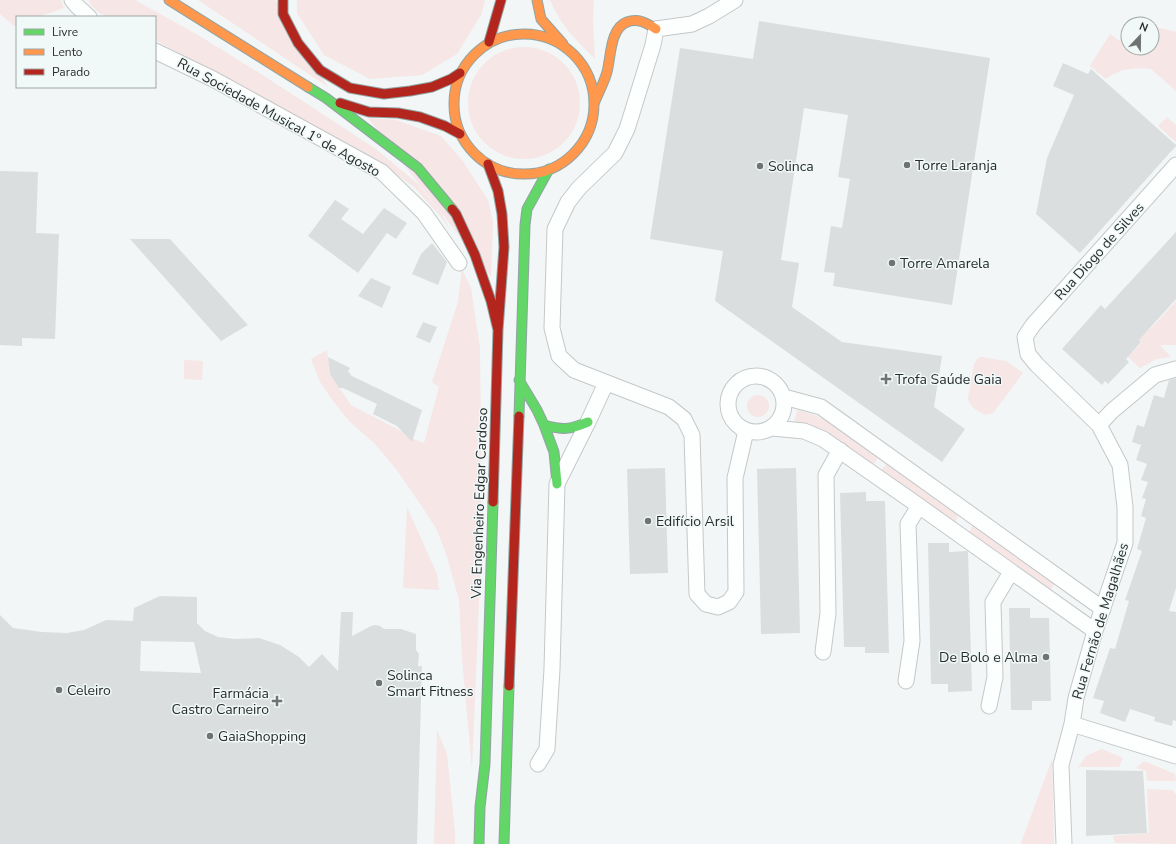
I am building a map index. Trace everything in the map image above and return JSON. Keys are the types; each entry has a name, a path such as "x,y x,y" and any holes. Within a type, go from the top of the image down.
{"main road":[{"path":"169,0 326,98 418,168 456,214 475,255 491,301 498,330"},
{"path":"283,0 284,14 298,43 320,70 350,88 384,94 410,91 432,87 451,79 460,73"},
{"path":"489,42 501,0"},
{"path":"537,0 541,19 582,65 591,84 594,104"},
{"path":"568,49 550,38 529,34 508,35 489,42 472,56 460,73 454,93 454,114 460,134 472,151 488,164 508,172 529,174 549,169 567,159 582,144 591,125 594,104 607,72 613,39 620,26 628,20 642,21 656,29"},
{"path":"326,98 368,112 398,113 420,117 445,126 460,134"},
{"name":"Via Engenheiro Edgar Cardoso","path":"479,844 480,807 486,756 498,330 504,247 498,191 488,164"},
{"path":"504,844 525,225 527,208 549,169"},
{"path":"519,380 537,410 554,452 557,484"},
{"path":"544,425 558,429 571,430 588,422"}],"street":[{"path":"72,0 88,16"},
{"path":"734,0 709,16 692,24 656,29 653,45 627,128 615,153 579,188 568,202 556,229 552,328 559,356 574,370 669,407 684,419 692,435 697,594 706,604 718,606 729,602 736,592 735,478 746,431"},
{"name":"Rua Sociedade Musical 1º de Agosto","path":"156,51 213,79 382,172 424,213 459,263"},
{"name":"Rua Diogo de Silves","path":"1025,337 1040,317 1176,166"},
{"name":"Rua Fernão de Magalhães","path":"1025,337 1028,354 1037,365 1099,425 1120,465 1125,507 1125,543 1095,632 1076,698 1072,724 1061,765 1064,844"},
{"path":"1099,425 1112,411 1155,375 1176,369"},
{"path":"760,376 775,383 784,397 783,414 779,422 764,432 755,433 738,427 732,420 728,411 730,393 735,385 742,380 751,377 760,376"},
{"path":"538,764 547,750 552,669 557,484 606,383"},
{"path":"784,397 821,408 1103,609"},
{"path":"772,428 804,431 823,439 1095,632"},
{"path":"823,652 828,613 826,475 840,450"},
{"path":"906,681 912,641 908,524 919,506"},
{"path":"956,532 964,526 968,513"},
{"path":"990,706 995,677 993,602 1011,572"},
{"path":"1072,724 1176,756"}],"shaded area":[{"path":"0,0 61,0 64,8 41,16 16,16 16,25 14,26 0,14"},
{"path":"89,0 135,0 198,35 261,74 376,149 418,184 441,213 451,231 440,216 414,187 372,157 156,41 156,16 106,16 98,12 90,4"},
{"path":"198,0 275,0 328,87"},
{"path":"297,0 485,0 481,15 457,54 422,75 370,79 324,55 297,13"},
{"path":"550,0 594,0 593,18 595,59 575,39 564,25"},
{"path":"1160,28 1176,32 1176,91 1151,69 1122,71 1106,79 1090,66 1110,34 1120,41 1120,56 1160,56"},
{"path":"524,47 546,51 564,63 576,81 580,103 576,125 564,143 546,155 524,159 502,155 484,143 472,125 468,103 472,81 484,63 502,51"},
{"path":"1167,117 1176,125 1176,142 1158,126"},
{"path":"368,118 396,120 441,136 462,160 488,200 493,222 491,277"},
{"path":"462,269 471,288 480,348 482,530 472,769 462,659 459,600 447,557 437,530 396,469 375,444 349,421 333,401 320,382 311,359 327,350 330,374 351,405 403,432 406,436 424,443 439,387 432,382 458,302"},
{"path":"1176,301 1176,345 1160,345 1171,357 1157,359 1140,368 1128,357 1142,342 1139,339"},
{"path":"982,357 1006,361 1023,373 993,413 986,415 972,407 968,398 974,364 978,358"},
{"path":"184,360 203,361 202,380 184,379"},
{"path":"754,395 762,395 769,402 769,410 762,417 754,417 747,410 747,402"},
{"path":"797,410 814,415 834,424 879,456 872,467 794,423"},
{"path":"887,463 956,511 958,517 955,522 880,472"},
{"path":"407,507 437,574 439,590 403,588"},
{"path":"973,523 1055,583 1049,592 966,533 971,530"},
{"path":"437,730 447,754 455,844 434,844"},
{"path":"1102,749 1123,758 1119,767 1078,767 1086,756"},
{"path":"1052,759 1054,844 1021,844 1021,843"},
{"path":"1144,761 1175,774 1176,781 1147,781 1146,771 1136,768"},
{"path":"1147,789 1172,790 1176,795 1176,844 1115,843 1113,836 1149,833"}],"building":[{"path":"759,21 990,58 952,305 833,286 835,273 824,272 831,226 842,228 850,179 838,177 848,115 804,108 781,260 799,263 792,307 842,342 942,356 934,407 965,429 942,462 715,301 723,251 650,239 680,48 753,59"},
{"path":"1063,63 1088,74 1091,69 1176,145 1080,253 1036,214 1047,158 1074,95 1053,86"},
{"path":"0,171 38,172 36,233 59,234 55,339 22,338 22,346 0,345"},
{"path":"335,200 349,209 341,219 363,234 384,208 407,223 396,239 387,233 358,273 308,236"},
{"path":"1176,232 1176,299 1139,340 1141,342 1126,359 1129,362 1108,384 1105,381 1102,385 1062,349 1101,305 1105,309"},
{"path":"130,239 170,239 248,325 221,341"},
{"path":"432,243 447,262 438,285 412,274 421,254"},
{"path":"371,278 391,287 382,308 358,296"},
{"path":"423,322 437,327 430,343 416,337"},
{"path":"328,357 350,368 348,372 351,374 350,375 422,410 412,442 397,426 373,414 377,404 343,388 339,388 330,374"},
{"path":"1176,378 1176,588 1169,611 1176,612 1176,721 1173,720 1172,726 1154,721 1155,717 1130,709 1125,722 1100,713 1104,701 1093,698 1110,648 1115,649 1129,601 1125,600 1142,551 1137,549 1146,518 1141,516 1146,499 1142,498 1148,482 1141,480 1147,464 1136,460 1141,445 1132,442 1137,425 1144,427 1154,395 1164,398 1169,380"},
{"name":"Edifício Arsil","path":"665,468 668,573 630,574 627,469"},
{"path":"796,468 800,633 761,634 757,469"},
{"path":"866,492 866,501 885,501 889,653 865,653 865,647 844,647 840,493"},
{"path":"928,543 949,543 949,552 968,552 972,691 948,692 948,684 931,684"},
{"name":"GaiaShopping","path":"160,596 197,597 197,623 205,631 218,637 235,639 259,638 280,645 299,657 309,667 322,654 338,671 341,612 353,612 352,636 375,625 384,629 401,629 416,634 416,650 419,654 418,666 422,666 417,844 0,844 0,615 13,628 42,632 67,633 84,630 106,620 133,621 134,608","holes":["141,641 194,642 201,673 140,671"]},
{"path":"1009,608 1030,608 1030,618 1049,618 1051,701 1032,701 1032,710 1011,710"},
{"path":"1086,770 1143,771 1147,833 1086,836"}],"traffic: fast":[{"path":"308,87 326,98 418,168 452,209"},
{"path":"519,416 525,225 527,209 549,169"},
{"path":"519,380 544,425 556,428 566,428 576,427 588,422"},
{"path":"544,425 554,452 557,484"},
{"path":"479,844 480,807 485,764 493,502"},
{"path":"504,844 509,686"}],"traffic: slow":[{"path":"169,0 308,87"},
{"path":"537,0 541,19 563,44"},
{"path":"594,104 606,76 614,37 621,25 631,21 639,21 656,29"},
{"path":"531,34 557,42 578,60 589,77 593,90 594,104 593,118 589,131 582,143 568,158 551,169 538,173 517,174 491,166 470,148 459,131 455,118 454,97 462,71 480,50 497,39 510,35 531,34"}],"traffic: jam":[{"path":"283,0 283,14 298,43 320,70 350,88 384,94 410,91 432,87 451,79 460,73"},
{"path":"489,42 501,0"},
{"path":"340,103 369,112 398,113 420,117 445,126 460,134"},
{"path":"488,164 498,191 502,214 504,247 498,330 493,502"},
{"path":"452,209 456,214 475,255 491,301 498,330"},
{"path":"509,686 519,416"}],"place":[{"name":"Torre Laranja","path":"907,165"},
{"name":"Solinca","path":"760,166"},
{"name":"Torre Amarela","path":"892,263"},
{"name":"Trofa Saúde Gaia","path":"886,379"},
{"name":"Edifício Arsil","path":"648,521"},
{"name":"De Bolo e Alma","path":"1046,657"},
{"name":"Solinca Smart Fitness","path":"379,683"},
{"name":"Celeiro","path":"59,690"},
{"name":"Farmácia Castro Carneiro","path":"277,701"},
{"name":"GaiaShopping","path":"210,736"}]}
